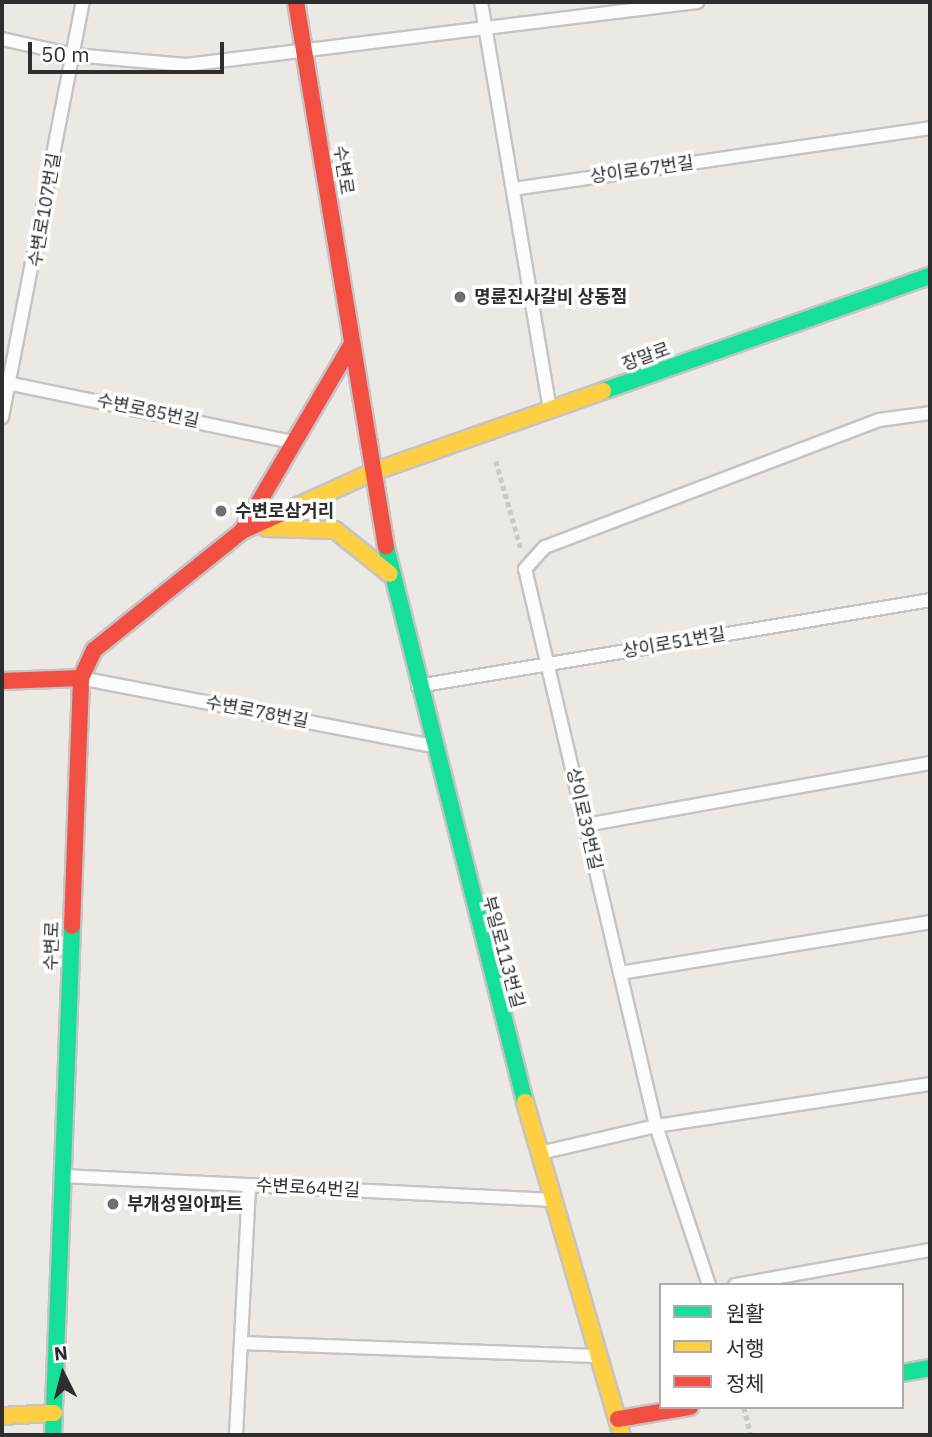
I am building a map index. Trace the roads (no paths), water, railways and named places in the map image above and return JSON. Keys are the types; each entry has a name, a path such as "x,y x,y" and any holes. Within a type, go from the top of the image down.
{"street":[{"name":"수변로","path":"53,1435 82,678 94,650 242,531 373,472 296,2"},
{"name":"장말로","path":"373,472 930,276"},
{"name":"수변로","path":"242,531 351,345"},
{"name":"부일로113번길","path":"373,472 390,574 432,746 540,1153 622,1435"},
{"path":"242,531 293,524 335,530 390,574"},
{"path":"2,681 82,678"},
{"path":"904,1373 930,1368"},
{"path":"618,1419 678,1409"},
{"path":"2,1416 54,1413"}],"lane":[{"name":"수변로107번길","path":"2,417 83,2"},
{"path":"481,2 551,411"},
{"path":"2,39 74,55 186,65 304,55 697,2"},
{"name":"상이로67번길","path":"513,189 930,128"},
{"name":"수변로85번길","path":"7,382 293,443"},
{"name":"상이로39번길","path":"708,1283 656,1126 547,665 527,564 545,547 879,420 930,413"},
{"name":"상이로51번길","path":"418,686 930,600"},
{"name":"수변로78번길","path":"82,678 432,746"},
{"path":"585,825 930,763"},
{"path":"620,973 930,922"},
{"path":"540,1153 656,1126 930,1084"},
{"name":"수변로64번길","path":"63,1176 554,1200"},
{"path":"236,1435 249,1185"},
{"path":"746,1283 930,1250"},
{"path":"241,1343 599,1356"}],"place":[{"name":"명륜진사갈비 상동점","path":"460,297"},
{"name":"수변로삼거리","path":"221,511"},
{"name":"부개성일아파트","path":"113,1204"}]}
